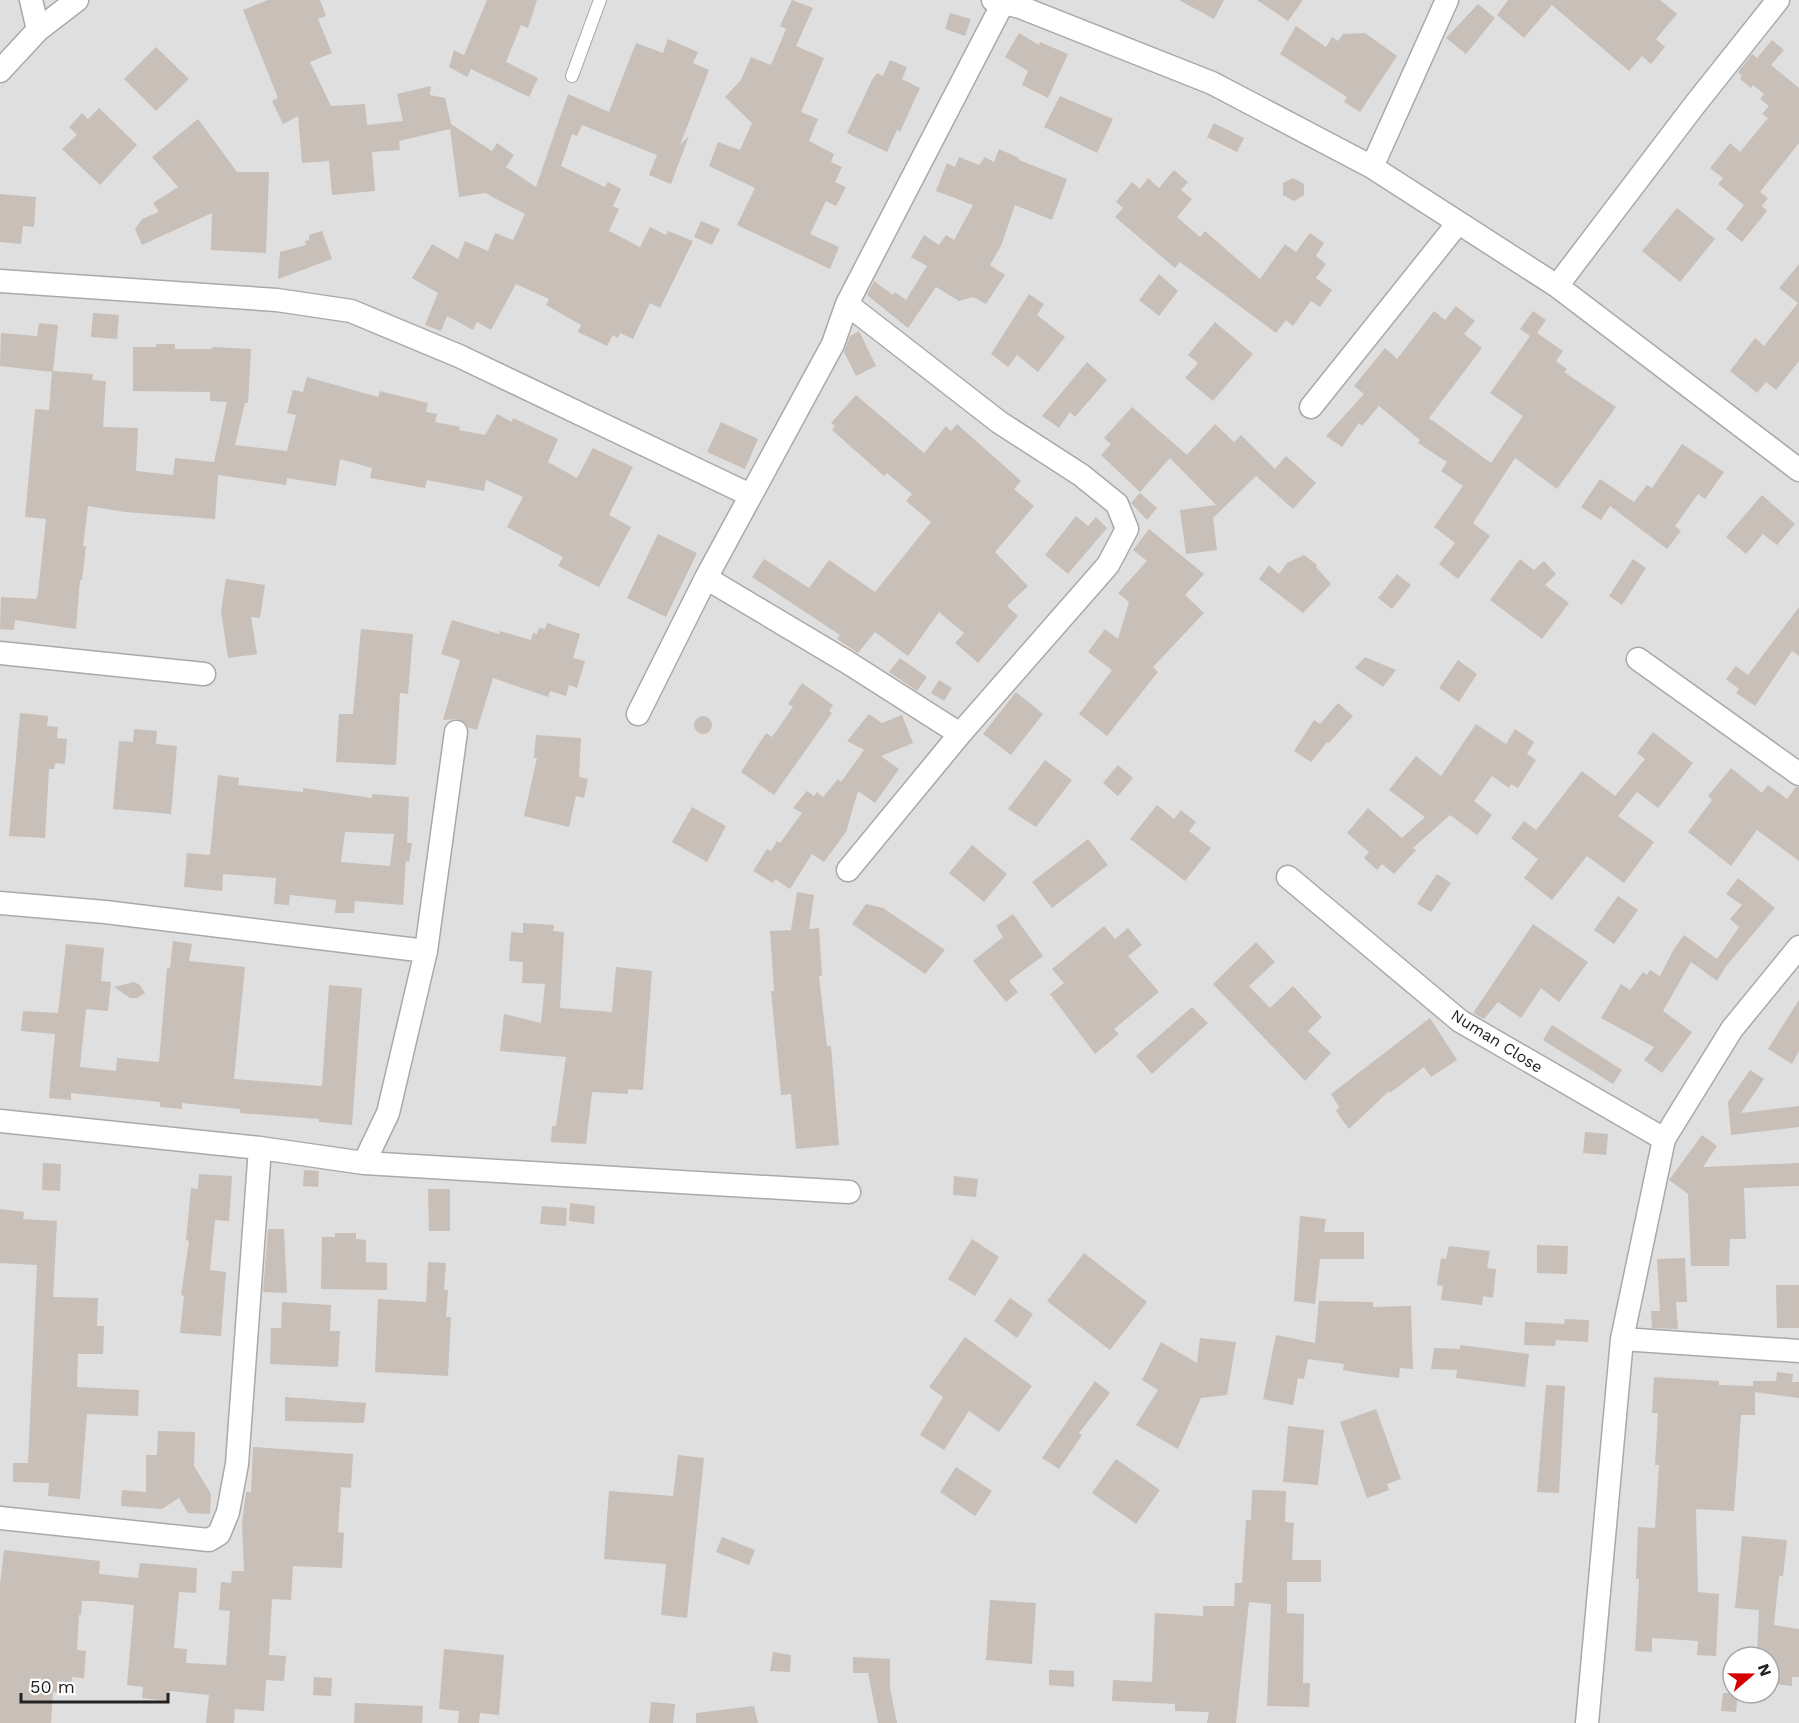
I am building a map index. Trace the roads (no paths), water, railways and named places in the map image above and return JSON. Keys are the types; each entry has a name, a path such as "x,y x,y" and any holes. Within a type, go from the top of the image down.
{"street":[{"path":"31,0 38,30"},
{"path":"0,71 38,30 77,0"},
{"path":"1372,167 1448,0"},
{"path":"1557,286 1693,106 1778,0"},
{"path":"639,714 706,578 833,344 847,304 1010,3 1212,83 1372,167 1557,286 1799,470"},
{"path":"1311,407 1458,223"},
{"path":"0,281 277,300 351,311 459,356 750,495"},
{"path":"847,304 999,422 1081,475 1117,504 1126,529 1108,565 960,734 848,870"},
{"path":"706,578 847,662 960,734"},
{"path":"0,653 204,674"},
{"path":"1638,659 1799,774"},
{"path":"364,1162 388,1113 426,951 456,732"},
{"name":"Numan Close","path":"1288,877 1460,1020 1664,1139"},
{"path":"0,903 117,914 426,951"},
{"path":"1587,1723 1622,1339 1664,1139 1732,1029 1799,947"},
{"path":"0,1121 260,1148 364,1162 849,1192"},
{"path":"0,1518 173,1538 209,1540 219,1534 228,1512 237,1464 260,1148"},
{"path":"1622,1339 1799,1351"}],"lane":[{"path":"572,75 600,0"}]}
